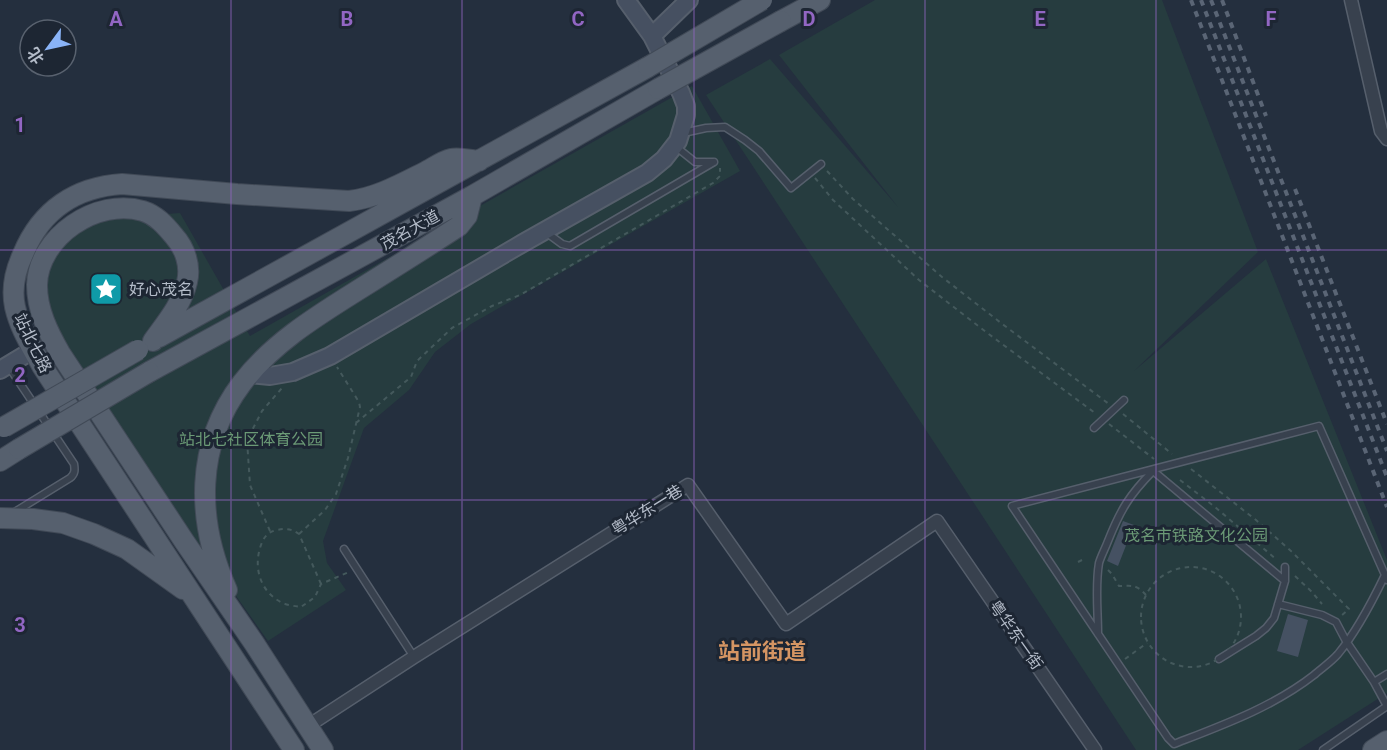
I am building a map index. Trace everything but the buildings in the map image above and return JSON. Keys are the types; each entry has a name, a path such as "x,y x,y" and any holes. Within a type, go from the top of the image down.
{"main road":[{"name":"茂名大道","path":"2,428 146,345 648,68 762,0"},
{"name":"茂名大道","path":"0,461 149,372 472,196 658,89 820,0"},
{"name":"站北七路","path":"294,750 42,366 20,323 15,306 16,268 35,230 47,216 61,204 91,189 106,185 122,183 237,194 349,201 366,198 406,182 450,159 479,161"},
{"path":"254,643 236,611 213,554 205,510 207,464 214,436 227,408 241,384 269,353 325,311 459,226 467,216 472,196"},
{"name":"站北七路","path":"146,345 178,306 185,290 188,268 180,242 153,215 133,208 109,210 82,219 56,239 48,250 39,273 38,298 49,333 323,750"},
{"path":"2,518 63,523 94,534 127,549 195,599"},
{"path":"1373,750 1387,741"}],"street":[{"path":"249,374 280,375 293,372 330,356 660,164 677,140 686,115 686,106 652,36 626,0"},
{"path":"652,36 689,0"},
{"path":"1351,0 1381,131 1387,139"},
{"path":"4,368 33,350"},
{"name":"粤华东一巷","path":"308,726 688,484 786,624 937,521"},
{"name":"粤华东一街","path":"937,521 1095,750"}],"lane":[{"path":"714,162 695,162 677,140 706,128 725,127 759,151 791,188 821,164"},
{"path":"544,231 562,244 570,246 714,162"},
{"path":"2,518 65,482 75,472 74,464 4,368"},
{"path":"1094,428 1124,400"},
{"path":"1319,426 1386,578 1338,654 1324,667 1285,696 1174,744 1012,506 1181,462 1319,426"},
{"path":"1098,634 1100,562 1117,519 1139,484 1152,470"},
{"path":"1152,470 1285,581"},
{"path":"344,549 414,657"},
{"path":"1219,659 1256,636 1274,618 1285,581 1286,567"},
{"path":"1278,604 1322,615 1336,622 1387,706 1323,750"},
{"path":"1374,682 1387,674"}],"path":[{"path":"356,423 411,377 417,361 452,328 492,306 528,291 713,183 720,176 720,167 714,162"},
{"path":"821,164 853,199 942,277 1115,408 1256,520 1292,552 1349,609 1336,622"},
{"path":"810,171 832,200 919,280 1104,419 1163,467"},
{"path":"299,534 325,510 336,494 348,458 360,407 330,356"},
{"path":"270,531 250,485 247,440 262,411 282,389 280,375"},
{"path":"321,584 299,534 293,530 282,529 270,531 262,540 256,559 259,575 266,591 279,602 301,607 315,597 321,584 357,569"},
{"path":"1078,562 1086,558"},
{"path":"1100,562 1112,574 1119,586 1139,587 1146,595"},
{"path":"1184,567 1208,569 1222,577 1232,588 1239,601 1241,615 1239,632 1234,643 1219,659 1200,666 1180,666 1162,657 1148,642 1143,631 1142,606 1152,584 1161,576 1184,567"},
{"path":"1118,664 1148,642"}],"green space":[{"name":"茂名市铁路文化公园","path":"875,0 1162,0 1258,252 1134,371 1266,259 1387,560 1387,693 1298,750 1136,750 706,95 770,59 898,207 779,55"},
{"name":"站北七社区体育公园","path":"692,86 740,171 471,324 435,352 409,390 364,428 323,541 327,563 346,590 268,641 111,420 57,331 46,306 44,281 51,254 87,225 115,218 180,213 250,336"}],"railway":[{"path":"1191,0 1387,507"},
{"path":"1201,0 1387,477"},
{"path":"1211,0 1387,451"},
{"path":"1222,0 1266,116"},
{"path":"1295,189 1387,424"}],"place":[{"name":"好心茂名","path":"106,289"}],"district":[{"name":"站前街道","path":"762,651"}]}
